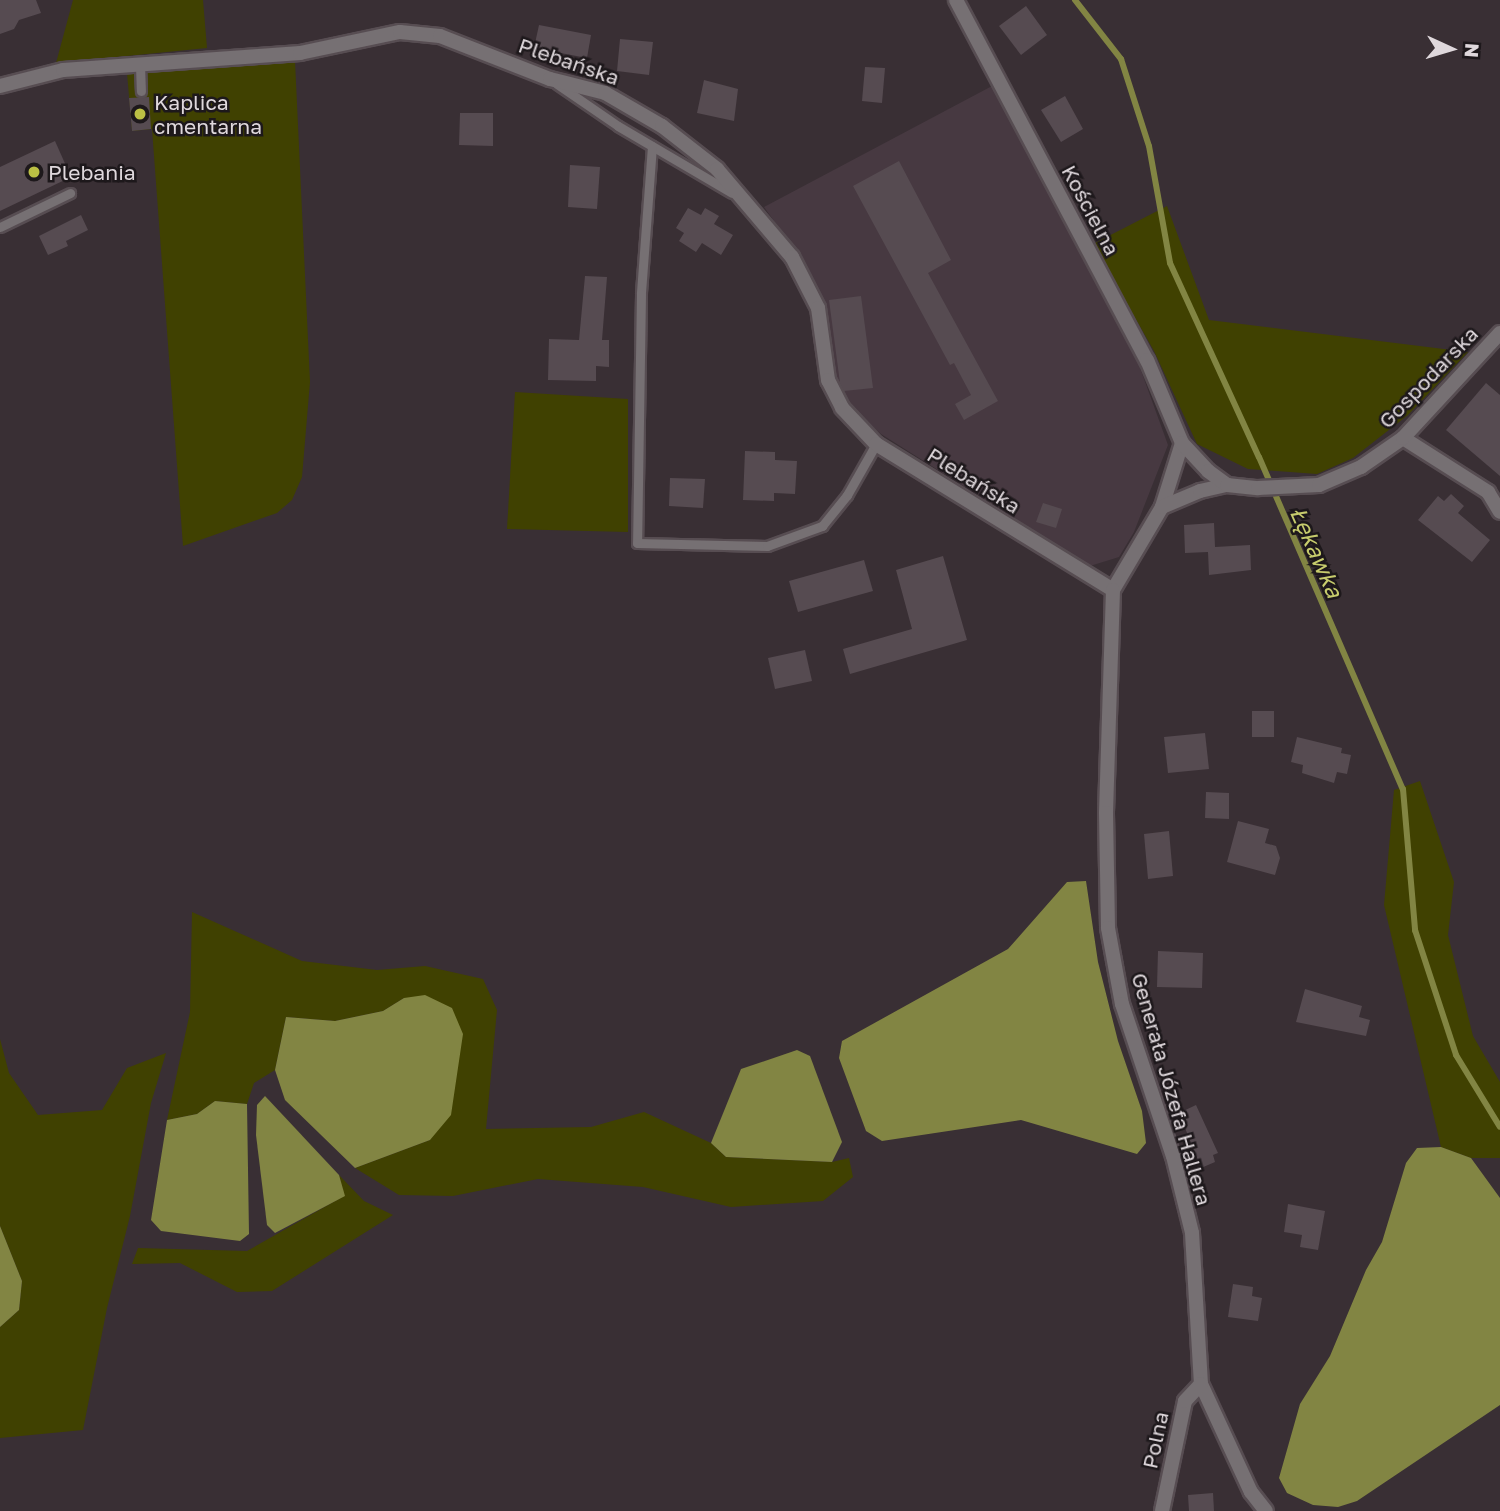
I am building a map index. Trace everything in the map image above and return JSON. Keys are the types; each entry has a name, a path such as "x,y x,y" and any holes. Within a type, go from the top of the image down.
{"street":[{"name":"Kościelna","path":"956,0 1147,360 1182,443"},
{"name":"Plebańska","path":"0,86 63,70 300,53 400,32 440,36 550,79 605,93 662,126 717,169 792,257 818,308 828,380 842,408 876,444 1113,590"},
{"name":"Gospodarska","path":"1227,485 1258,488 1319,485 1361,467 1403,438 1500,333"},
{"path":"1403,438 1488,492 1500,512"},
{"path":"1182,443 1208,471 1227,485"},
{"name":"Generała Józefa Hallera","path":"1182,443 1162,507 1113,590 1106,813 1108,928 1122,1004 1173,1156 1192,1233 1201,1384 1251,1492 1266,1511"},
{"path":"1162,507 1199,491 1227,485"},
{"name":"Polna","path":"1162,1511 1185,1401 1201,1384"}],"lane":[{"path":"140,65 141,91"},
{"path":"550,79 652,146 742,198"},
{"path":"652,146 641,294 637,544 766,546 822,526 847,495 876,444"},
{"path":"0,227 70,193"}],"shaded area":[{"path":"73,0 203,0 207,48 56,63"},
{"path":"295,61 310,382 302,477 292,500 277,513 183,546 152,129 132,131 127,73"},
{"path":"992,86 1139,365 1168,445 1134,532 1119,557 1090,566 881,434 846,403 833,377 824,305 795,250 764,207"},
{"path":"1167,206 1209,320 1468,352 1408,415 1353,458 1317,474 1248,469 1197,444 1154,351 1093,244"},
{"path":"515,392 628,399 628,532 507,529"},
{"path":"1420,781 1454,882 1448,935 1473,1036 1500,1082 1500,1158 1471,1158 1441,1147 1384,905 1394,790"},
{"path":"1086,881 1098,962 1118,1041 1142,1111 1146,1143 1137,1154 1021,1120 882,1141 866,1131 839,1058 842,1041 1008,949 1067,882"},
{"path":"192,912 302,961 377,970 425,966 483,979 497,1010 486,1129 591,1127 644,1112 711,1143 726,1157 832,1162 849,1158 853,1177 823,1201 731,1207 643,1187 538,1179 453,1196 399,1195 355,1168 430,1140 404,998 383,1011 335,1021 286,1017 275,1070 254,1083 247,1104 215,1101 197,1114 167,1120 190,1012"},
{"path":"425,995 452,1008 463,1034 451,1115 430,1140 355,1168 285,1100 275,1070 286,1017 335,1021 383,1011 404,998"},
{"path":"0,1039 9,1073 38,1115 102,1110 127,1068 166,1053 151,1103 130,1216 107,1308 83,1430 0,1438 0,1327 19,1310 22,1281 0,1226"},
{"path":"797,1050 810,1056 842,1142 832,1162 726,1157 711,1143 741,1069"},
{"path":"265,1096 339,1175 345,1196 275,1233 267,1225 256,1135 257,1105"},
{"path":"215,1101 247,1104 249,1234 240,1241 161,1231 151,1220 167,1120 197,1114"},
{"path":"1441,1147 1471,1158 1500,1198 1500,1405 1357,1501 1338,1507 1313,1505 1287,1493 1279,1478 1300,1404 1330,1356 1366,1270 1382,1242 1406,1163 1417,1148"},
{"path":"339,1175 364,1201 393,1215 272,1291 237,1292 180,1263 132,1264 138,1248 247,1251 344,1196"},
{"path":"0,1226 22,1281 19,1310 0,1327"}],"building":[{"path":"0,0 36,0 41,13 19,20 14,29 0,34"},
{"path":"1026,6 1047,35 1021,55 999,26"},
{"path":"539,25 591,35 587,58 534,48"},
{"path":"620,39 653,42 649,75 617,71"},
{"path":"865,67 885,68 882,103 862,101"},
{"path":"704,80 738,89 734,121 697,113"},
{"path":"1065,96 1083,129 1061,142 1041,110"},
{"name":"Kaplica cmentarna","path":"149,97 151,129 132,131 129,98"},
{"path":"460,113 493,113 493,146 459,145"},
{"name":"Plebania","path":"55,141 71,177 0,211 0,167"},
{"path":"899,161 951,260 928,273 998,401 964,420 955,404 971,395 954,363 950,365 853,186"},
{"path":"570,165 600,167 597,209 568,207"},
{"path":"688,208 701,215 705,208 719,216 714,224 733,235 721,255 702,243 696,252 679,241 684,233 676,228"},
{"path":"81,215 88,230 66,241 68,246 48,255 39,236"},
{"path":"585,276 607,277 602,340 609,340 609,367 596,366 596,381 548,380 549,339 579,340"},
{"path":"861,296 873,388 844,391 840,383 829,300"},
{"path":"1486,383 1500,395 1500,476 1446,430"},
{"path":"745,451 775,452 775,460 797,461 795,494 774,493 774,501 743,500"},
{"path":"670,478 705,479 703,508 669,506"},
{"path":"1451,494 1464,506 1458,513 1490,540 1472,562 1418,520 1438,496 1444,501"},
{"path":"1043,503 1062,509 1056,528 1036,522"},
{"path":"1214,523 1215,547 1250,545 1251,570 1209,575 1208,552 1185,553 1184,525"},
{"path":"943,556 967,640 850,674 843,649 912,629 896,570"},
{"path":"864,560 873,591 798,612 789,581"},
{"path":"805,650 812,681 775,689 768,658"},
{"path":"1252,711 1274,711 1274,737 1252,737"},
{"path":"1205,733 1209,769 1168,773 1164,737"},
{"path":"1297,737 1342,748 1341,753 1351,755 1347,774 1337,772 1334,783 1302,773 1303,765 1291,762"},
{"path":"1206,792 1229,793 1229,819 1205,818"},
{"path":"1238,821 1269,829 1265,843 1276,846 1280,858 1275,875 1227,862"},
{"path":"1169,831 1173,876 1148,879 1144,834"},
{"path":"1158,951 1203,953 1202,988 1157,987"},
{"path":"1305,989 1362,1006 1359,1017 1370,1020 1366,1036 1296,1022"},
{"path":"1196,1105 1218,1153 1213,1155 1215,1162 1201,1168 1179,1113"},
{"path":"1288,1204 1325,1211 1318,1250 1300,1247 1302,1235 1284,1232"},
{"path":"1233,1284 1253,1287 1252,1296 1262,1298 1258,1321 1228,1317"},
{"path":"1213,1493 1214,1511 1189,1511 1188,1495"}],"waterway":[{"name":"Łękawka","path":"1075,0 1121,59 1149,146 1170,263 1259,457 1403,789 1415,930 1456,1055 1500,1127"}],"place":[{"name":"Kaplica cmentarna","path":"140,114"},
{"name":"Plebania","path":"34,172"}]}
